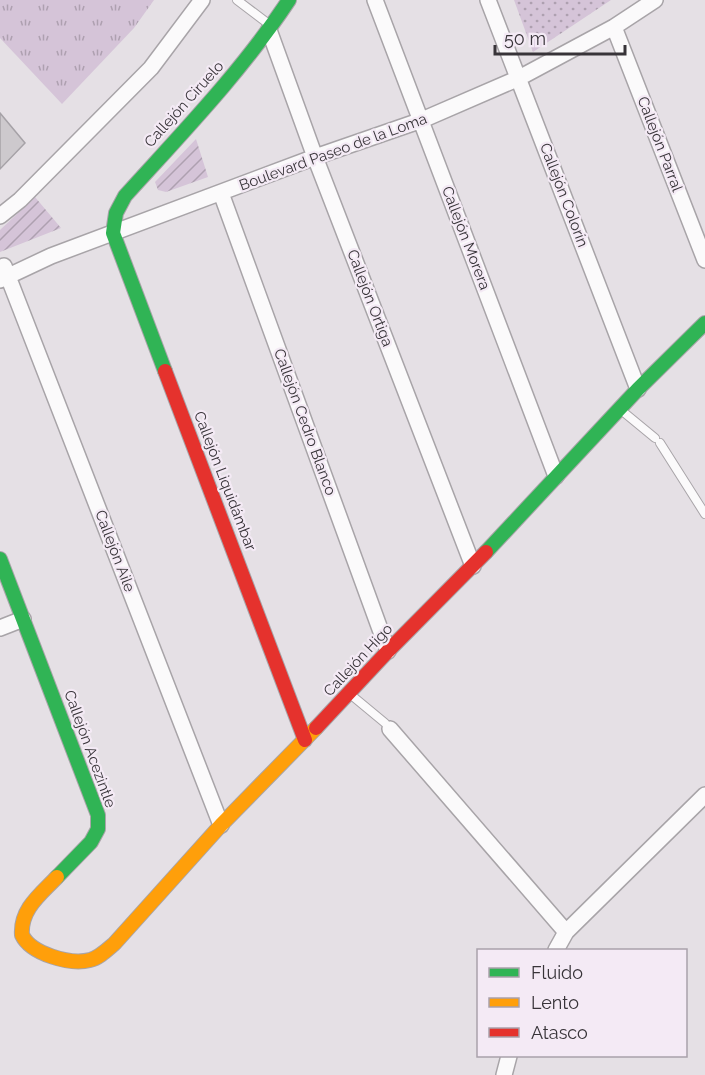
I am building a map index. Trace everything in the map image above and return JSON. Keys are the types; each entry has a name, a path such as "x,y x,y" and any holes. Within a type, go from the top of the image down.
{"street":[{"path":"0,216 20,200 151,68 202,0"},
{"name":"Callejón Ciruelo","path":"113,233 116,213 125,196 195,120 270,28 289,0"},
{"name":"Callejón Morera","path":"375,0 556,477"},
{"name":"Callejón Colorín","path":"488,0 638,390"},
{"name":"Boulevard Paseo de la Loma","path":"3,272 422,120 519,78 614,27 655,0"},
{"name":"Callejón Parral","path":"614,27 705,260"},
{"name":"Callejón Ortiga","path":"270,28 315,157 473,566"},
{"name":"Callejón Cedro Blanco","path":"221,193 388,651"},
{"name":"Callejón Liquidámbar","path":"113,233 305,740"},
{"name":"Callejón Aile","path":"3,272 221,825"},
{"name":"Callejón Higo","path":"20,932 25,943 34,950 54,957 79,961 90,960 101,955 114,944 221,825 705,323"},
{"name":"Callejón Acezintle","path":"0,559 98,815 98,829 91,842 30,905 22,917 20,932"},
{"path":"0,628 23,619"},
{"path":"388,726 566,932"},
{"path":"557,949 566,932 705,795"},
{"path":"504,1075 509,1057"}],"lane":[{"path":"237,0 270,28"},
{"path":"620,410 657,441 705,514"},
{"path":"349,693 388,726"}],"green space":[{"path":"0,0 154,0 134,28 62,104 0,38"},
{"path":"514,0 611,0 533,52"},
{"path":"196,139 208,177 166,192 158,190 155,182"},
{"path":"35,197 61,228 0,252 0,230"}],"building":[{"path":"0,113 25,143 0,169"}],"traffic: fast":[{"path":"165,371 113,233 116,213 125,196 252,52 289,0"},
{"path":"486,552 638,389 705,323"},
{"path":"0,559 98,815 98,829 91,842 57,877"}],"traffic: slow":[{"path":"57,877 28,910 24,917 22,935 34,948 52,957 72,961 97,958 114,944 221,825 316,728"}],"traffic: jam":[{"path":"165,371 305,740"},
{"path":"316,728 486,552"}]}
